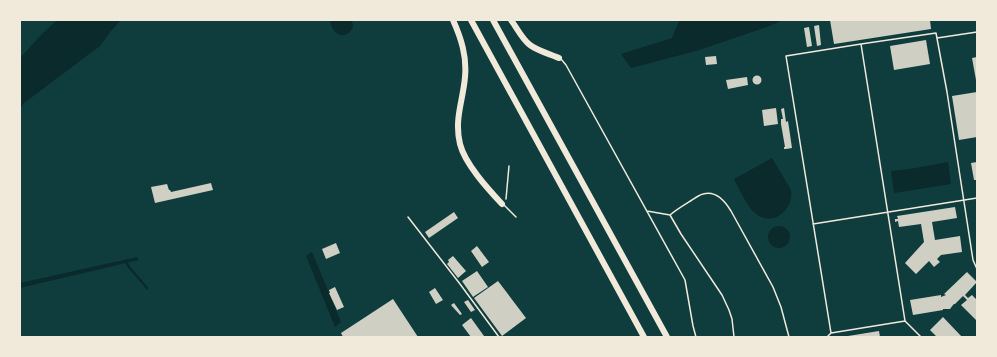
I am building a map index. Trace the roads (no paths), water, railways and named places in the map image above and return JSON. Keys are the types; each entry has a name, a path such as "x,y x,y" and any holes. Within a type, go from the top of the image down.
{"highway":[{"path":"453,20 465,58 465,76 458,119 458,136 460,144 476,173 504,205"},
{"path":"470,20 644,337"},
{"path":"493,20 667,337"},
{"path":"511,20 529,44 559,58"}],"lane":[{"path":"937,38 977,32"},
{"path":"830,333 786,56 936,33 973,260 977,269"},
{"path":"861,44 905,321 921,337"},
{"path":"559,58 566,65 684,280 696,337"},
{"path":"670,215 680,207 704,194 715,194 723,200 731,211 773,288 781,307 789,337"},
{"path":"813,224 977,198"},
{"path":"504,205 516,217"},
{"path":"647,211 670,215 722,295 730,315 734,337"},
{"path":"408,216 499,337"},
{"path":"827,337 830,333 905,321"}],"water":[{"path":"57,20 121,20 100,46 24,103 20,108 20,58"},
{"path":"330,20 352,20 353,28 345,35 338,34 332,27"},
{"path":"678,20 783,20 767,27 696,51 631,68 621,54 672,38 679,21"},
{"path":"772,158 791,190 791,197 789,204 780,215 775,218 768,219 755,213 749,207 734,179"},
{"path":"948,162 951,184 894,193 891,171"},
{"path":"779,226 787,229 790,237 787,245 779,248 771,245 768,237 771,229"},
{"path":"312,252 341,322 335,327 306,256"},
{"path":"137,257 139,260 20,288 20,283"}],"waterway":[{"path":"127,263 147,288"}]}
